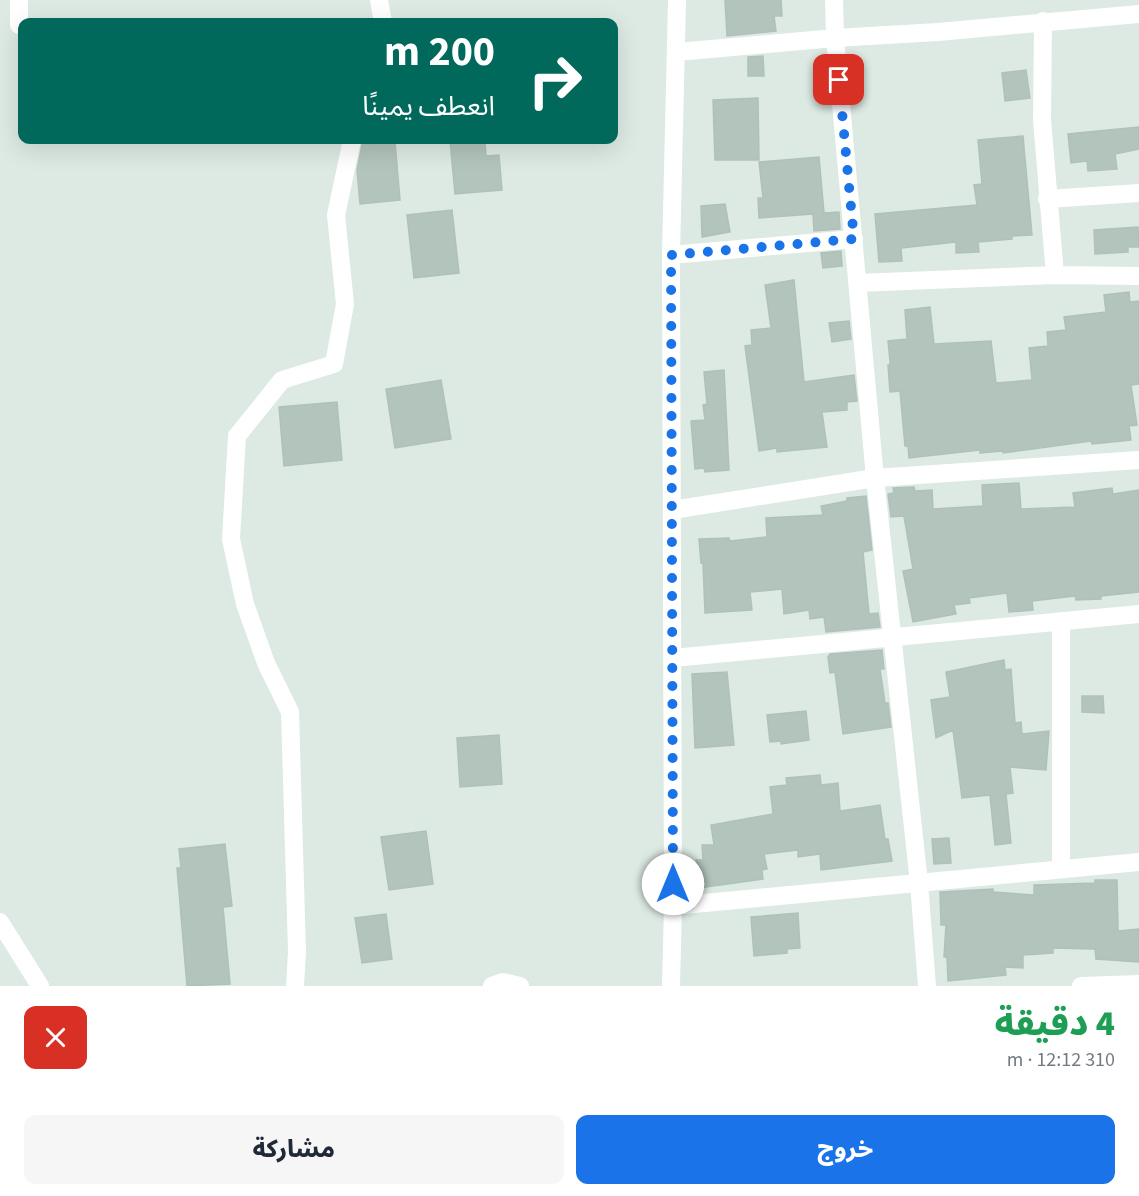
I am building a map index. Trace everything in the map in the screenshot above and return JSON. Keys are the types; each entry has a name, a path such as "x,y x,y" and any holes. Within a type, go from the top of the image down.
{"street":[{"path":"19,0 19,18"},
{"path":"379,0 383,18"},
{"path":"671,986 673,658 671,255 677,0"},
{"path":"834,0 835,38 874,478 919,883 927,986"},
{"path":"677,52 1139,14"},
{"path":"1042,21 1042,120 1055,275"},
{"path":"295,986 297,952 290,712 266,663 245,604 231,539 237,436 282,380 334,364 345,304 336,215 351,144"},
{"path":"1047,199 1139,193"},
{"path":"671,255 854,239"},
{"path":"858,283 1055,275 1139,276"},
{"path":"672,510 874,478 1139,460"},
{"path":"673,658 1139,614"},
{"path":"1060,621 1061,870"},
{"path":"673,906 1139,862"},
{"path":"0,922 40,986"},
{"path":"492,986 503,982 519,986"},
{"path":"1081,986 1139,984"}],"building":[{"path":"725,0 781,0 782,16 774,16 776,31 727,36"},
{"path":"763,56 764,76 748,76 748,57"},
{"path":"1026,70 1030,98 1005,101 1002,73"},
{"path":"758,98 759,160 715,160 713,100"},
{"path":"1139,127 1139,149 1115,154 1117,169 1088,171 1087,161 1071,163 1068,134"},
{"path":"1023,136 1032,235 978,242 979,252 956,253 956,242 901,248 902,261 879,262 875,214 977,205 974,185 982,184 978,140"},
{"path":"395,144 400,200 360,204 357,170 362,145"},
{"path":"450,144 485,144 486,156 499,155 502,190 455,194"},
{"path":"819,157 824,213 839,212 840,229 814,231 813,214 759,218 758,198 763,198 759,162"},
{"path":"725,204 730,232 702,237 701,206"},
{"path":"452,210 459,273 414,278 407,215"},
{"path":"1138,227 1139,247 1128,247 1128,252 1095,254 1094,230"},
{"path":"841,251 842,266 823,268 821,253"},
{"path":"794,280 804,382 854,375 857,401 847,402 847,410 822,412 827,447 777,452 777,448 759,451 745,346 752,345 751,330 771,328 765,285"},
{"path":"1129,292 1130,302 1139,301 1139,384 1131,385 1137,425 1129,426 1131,440 1092,444 1091,441 1003,453 1003,451 980,453 980,450 909,458 908,446 905,446 900,391 890,392 888,365 890,361 888,341 907,339 905,310 930,307 934,344 991,341 996,383 1032,380 1029,348 1048,346 1047,332 1066,330 1064,317 1106,312 1104,295"},
{"path":"849,321 851,339 832,342 829,323"},
{"path":"724,370 729,470 705,472 704,468 695,469 691,421 705,420 703,405 707,404 704,372"},
{"path":"441,380 451,439 395,448 386,389"},
{"path":"337,402 342,460 284,466 279,407"},
{"path":"1019,483 1021,509 1075,507 1073,493 1112,488 1113,494 1139,490 1139,592 1101,596 1101,599 1076,600 1075,596 1032,601 1033,610 1009,612 1007,593 969,598 970,603 954,605 956,614 913,622 903,571 913,569 904,516 891,517 888,494 894,493 893,488 914,487 915,491 932,490 933,509 983,506 982,485"},
{"path":"866,496 872,550 863,552 869,614 878,613 880,627 826,632 824,617 810,619 809,610 784,614 782,589 750,592 752,610 705,613 703,563 701,563 699,539 729,538 730,541 767,537 766,518 823,515 821,506 847,501 847,498"},
{"path":"882,650 884,669 880,669 891,727 843,734 835,672 830,673 828,657 830,654"},
{"path":"1004,660 1005,670 1011,669 1015,723 1021,722 1022,734 1049,731 1046,770 1010,767 1013,793 1006,794 1011,843 995,845 990,795 962,798 953,730 936,738 931,700 950,697 946,672"},
{"path":"727,672 734,745 695,748 692,674"},
{"path":"1082,696 1103,696 1104,713 1082,712"},
{"path":"806,711 809,740 781,744 781,741 770,742 767,715"},
{"path":"499,735 502,784 460,787 457,738"},
{"path":"820,775 821,785 838,783 840,811 880,805 885,839 888,839 892,861 821,870 820,854 798,857 798,850 764,854 767,869 762,870 763,879 699,888 696,860 703,860 702,845 714,845 711,825 773,814 770,787 787,785 786,778"},
{"path":"426,831 433,884 389,890 381,837"},
{"path":"949,838 951,863 934,864 932,839"},
{"path":"225,844 232,906 223,907 230,984 187,986 177,868 181,868 179,849"},
{"path":"1095,880 1117,880 1118,931 1139,929 1139,962 1096,959 1095,949 1053,948 1053,953 1023,955 1023,968 1005,967 1006,975 948,981 947,957 944,957 946,925 941,925 940,892 993,889 993,892 1034,895 1034,885 1095,883"},
{"path":"798,913 800,948 787,949 787,953 754,956 751,917"},
{"path":"386,914 392,959 362,963 355,918"}],"route":[{"path":"673,884 671,255 854,239 839,80"}]}
